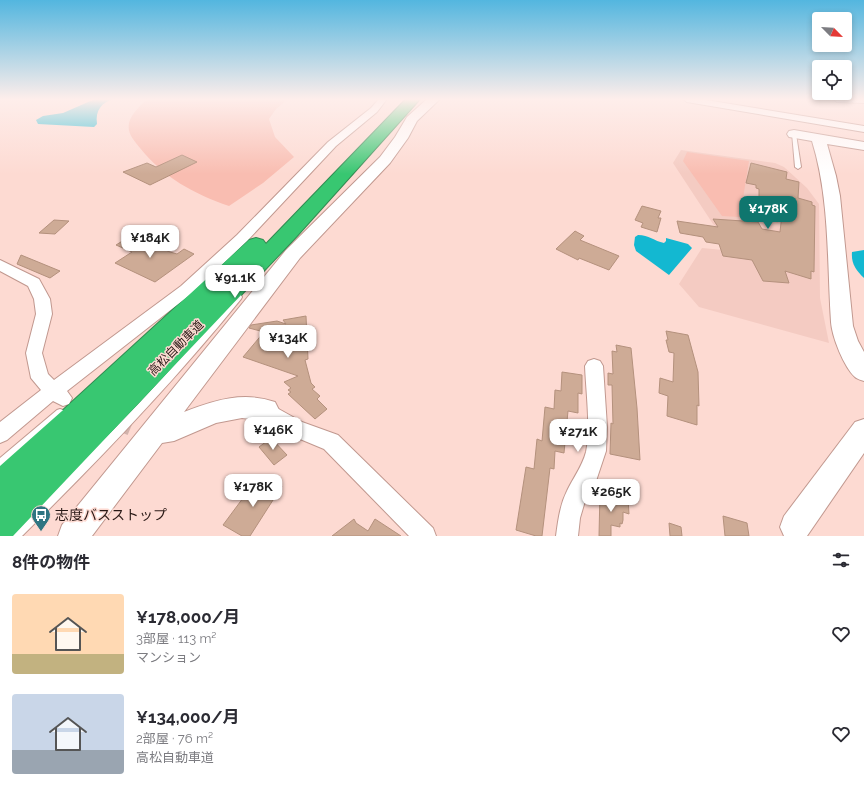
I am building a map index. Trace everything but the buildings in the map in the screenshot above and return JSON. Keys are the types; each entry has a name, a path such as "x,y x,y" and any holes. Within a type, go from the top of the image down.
{"highway":[{"name":"高松自動車道","path":"0,488 73,421 284,219 376,124"},
{"name":"高松自動車道","path":"0,524 289,233 390,124"}],"street":[{"path":"0,434 60,399 186,290 242,238 332,144 357,124"},
{"path":"73,536 96,508 146,430 293,254 385,160 401,138 409,124"},
{"path":"792,124 794,134 864,146"},
{"path":"836,124 864,129"},
{"path":"818,138 827,168 835,218 838,278 843,331 852,351 864,371"},
{"path":"0,265 34,283 42,299 44,314 34,353 40,378 60,399"},
{"path":"567,536 569,518 575,497 589,474 596,451 597,428 594,366"},
{"path":"146,430 174,429 214,412 242,407 266,410 295,428 331,442 425,536"},
{"path":"797,531 864,431"}],"lane":[{"path":"794,134 798,168"},
{"path":"14,536 113,439 205,338 289,233"},
{"path":"142,343 236,265"},
{"path":"0,465 60,399"}],"shaded area":[{"path":"129,124 271,124 275,137 294,157 263,183 229,206 192,190 169,176 140,148 130,134"},
{"path":"681,150 775,163 784,167 807,188 819,204 820,298 829,343 699,307 679,284 702,248 733,251 731,239 713,224 673,163"},
{"path":"687,152 749,161 740,217 722,216 683,161"},
{"path":"745,197 779,205 778,223 742,213"}],"water":[{"path":"38,124 97,124 94,127"},
{"path":"638,235 664,243 666,238 688,244 692,248 669,275 636,251 634,245 635,237"},
{"path":"864,250 864,278 852,260 852,252"}],"tunnel":[{"path":"113,418 137,428"}],"place":[{"name":"志度バスストップ","path":"41,532"}]}
